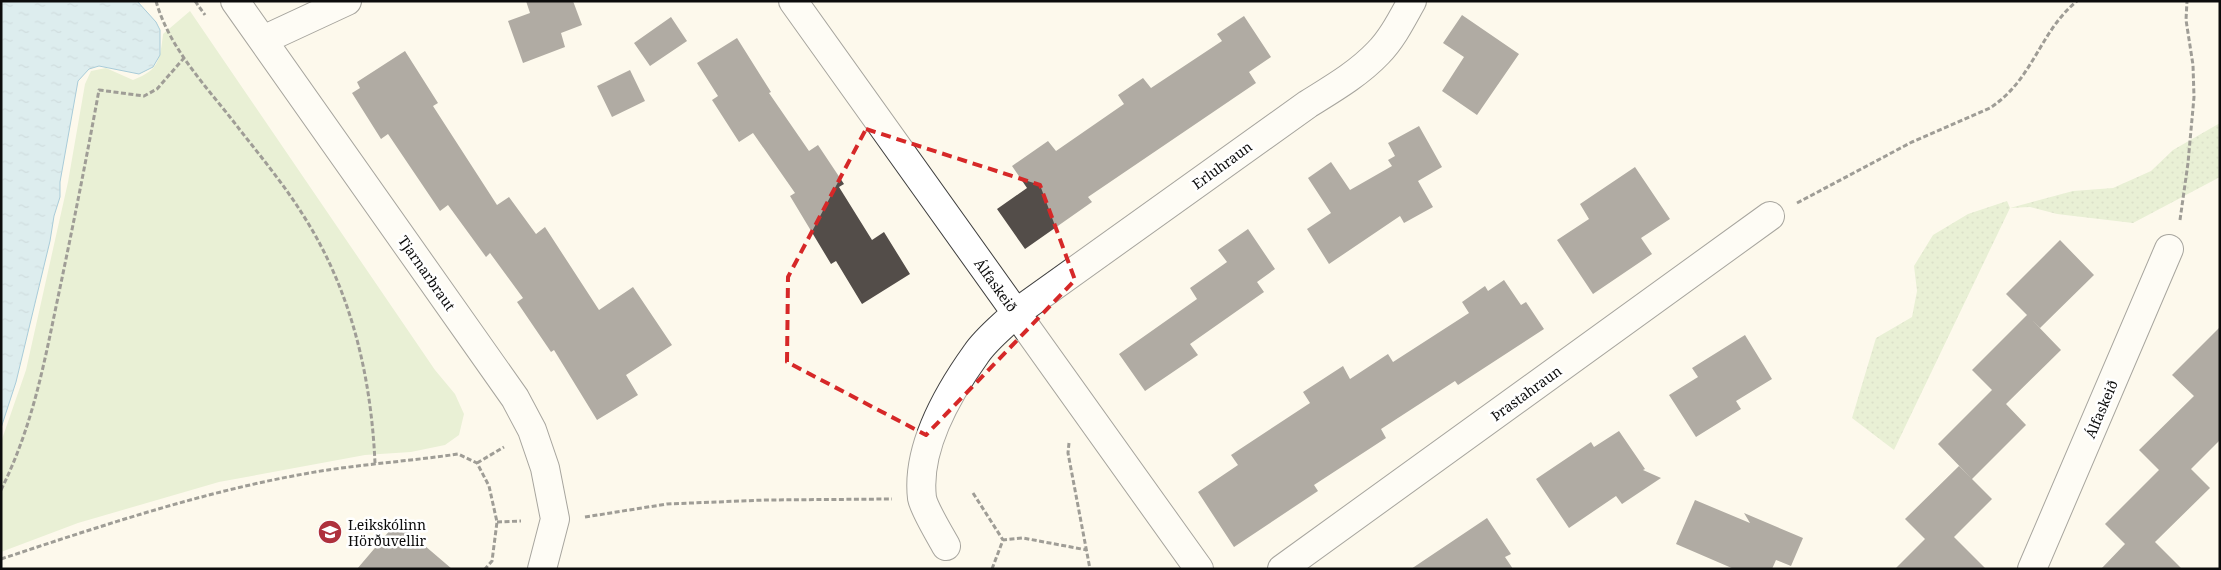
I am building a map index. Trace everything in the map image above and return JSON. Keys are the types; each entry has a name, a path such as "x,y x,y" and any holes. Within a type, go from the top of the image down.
{"street":[{"name":"Tjarnarbraut","path":"235,1 515,398 532,430 544,468 555,519 542,569"},
{"path":"263,40 347,1"},
{"name":"Álfaskeið","path":"793,1 1199,569"},
{"name":"Erluhraun","path":"922,500 924,462 929,443 946,402 976,352 1016,313 1308,104 1342,82 1378,53 1412,1"},
{"name":"Þrastahraun","path":"1282,569 1770,216"},
{"name":"Álfaskeið","path":"2032,569 2169,248"},
{"path":"922,500 946,546"}],"path":[{"path":"156,1 160,18 184,58 298,208 328,262 347,304 362,356 373,422 375,463"},
{"path":"196,1 206,15"},
{"path":"1770,216 1877,160 1990,108 2001,101 2017,85 2055,25 2076,1"},
{"path":"2169,248 2182,216 2192,127 2193,65 2186,20 2187,1"},
{"path":"1,490 18,455 38,393 83,183 98,90 144,96 157,89 184,58"},
{"path":"1071,390 1068,453 1090,569"},
{"path":"1,559 133,516 313,472 458,454 477,463 489,486 497,522 492,561 485,569"},
{"path":"973,493 1004,540"},
{"path":"497,522 572,519 667,504 765,500 922,500"},
{"path":"1004,540 1023,538 1086,550"},
{"path":"992,569 1004,540"}],"highlighted area":[{"path":"866,129 1040,185 1075,280 926,435 787,362 788,277"}],"green space":[{"path":"190,11 435,370 455,394 464,414 459,435 445,445 411,452 365,455 219,482 78,523 1,552 1,442 26,370 68,182 85,84 91,71 106,68 133,80 148,72 157,63 163,34"},
{"path":"2220,123 2220,177 2133,223 2057,214 2030,207 2010,208 2073,191 2113,188 2151,171 2173,150"},
{"path":"2007,201 2010,208 1894,450 1852,418 1876,338 1912,317 1917,291 1914,266 1933,235 1968,214"}],"water":[{"path":"1,1 137,1 156,22 160,30 160,55 153,67 139,74 99,66 89,69 78,81 60,182 60,197 16,382 1,428"}],"building":[{"path":"526,1 573,1 582,25 561,33 565,47 523,63 508,21 530,13"},
{"path":"1462,15 1519,54 1477,115 1442,91 1464,57 1443,43"},
{"path":"1244,16 1271,57 1249,72 1256,83 1088,197 1092,202 1025,249 997,209 1027,188 1012,166 1048,141 1056,151 1124,104 1118,95 1143,78 1151,88 1222,41 1217,34"},
{"path":"671,17 687,41 650,66 634,43"},
{"path":"737,38 771,92 769,93 809,151 818,145 844,184 839,187 872,240 884,232 910,274 862,304 836,261 831,264 790,196 795,193 753,133 739,142 712,100 718,96 697,63"},
{"path":"405,51 438,103 433,106 497,205 509,197 536,234 545,227 599,310 633,287 672,345 626,375 638,395 597,420 554,350 551,352 517,302 523,298 490,253 486,257 448,205 440,211 388,134 381,139 352,93 360,88 357,82"},
{"path":"630,70 645,101 612,117 597,86"},
{"path":"1419,126 1442,167 1418,181 1433,207 1404,223 1400,216 1329,264 1307,229 1331,213 1308,178 1331,162 1350,190 1392,166 1388,160 1395,156 1388,143"},
{"path":"1635,167 1670,219 1641,238 1652,254 1593,294 1557,240 1589,219 1580,204"},
{"path":"1248,229 1275,269 1257,282 1264,292 1190,344 1198,355 1145,391 1119,354 1197,299 1190,288 1227,262 1218,250"},
{"path":"2060,240 2094,275 2040,328 2032,320 2061,350 2006,404 2026,425 1972,479 1938,444 1992,390 1972,370 2027,315 2006,294"},
{"path":"1504,280 1521,305 1526,302 1544,329 1458,385 1455,381 1381,429 1386,438 1314,485 1318,491 1234,547 1198,492 1238,465 1231,455 1310,403 1303,392 1343,366 1350,379 1388,354 1393,362 1469,313 1462,302 1485,286 1488,291"},
{"path":"2220,327 2220,440 2191,469 2210,488 2155,542 2182,569 2101,569 2125,544 2105,524 2159,470 2139,450 2194,396 2172,375"},
{"path":"1745,335 1772,379 1736,401 1741,409 1696,437 1669,395 1698,377 1692,368"},
{"path":"1619,431 1645,469 1643,470 1661,478 1622,504 1616,496 1569,528 1536,479 1591,442 1594,447"},
{"path":"1959,466 1992,499 1954,537 1986,569 1895,569 1925,539 1905,519"},
{"path":"1695,500 1750,523 1744,513 1803,538 1791,566 1776,560 1772,569 1734,569 1676,544"},
{"path":"1487,518 1511,554 1505,557 1513,569 1411,569"},
{"path":"397,522 452,569 357,569"}],"place":[{"name":"Leikskólinn Hörðuvellir","path":"330,532"}]}
